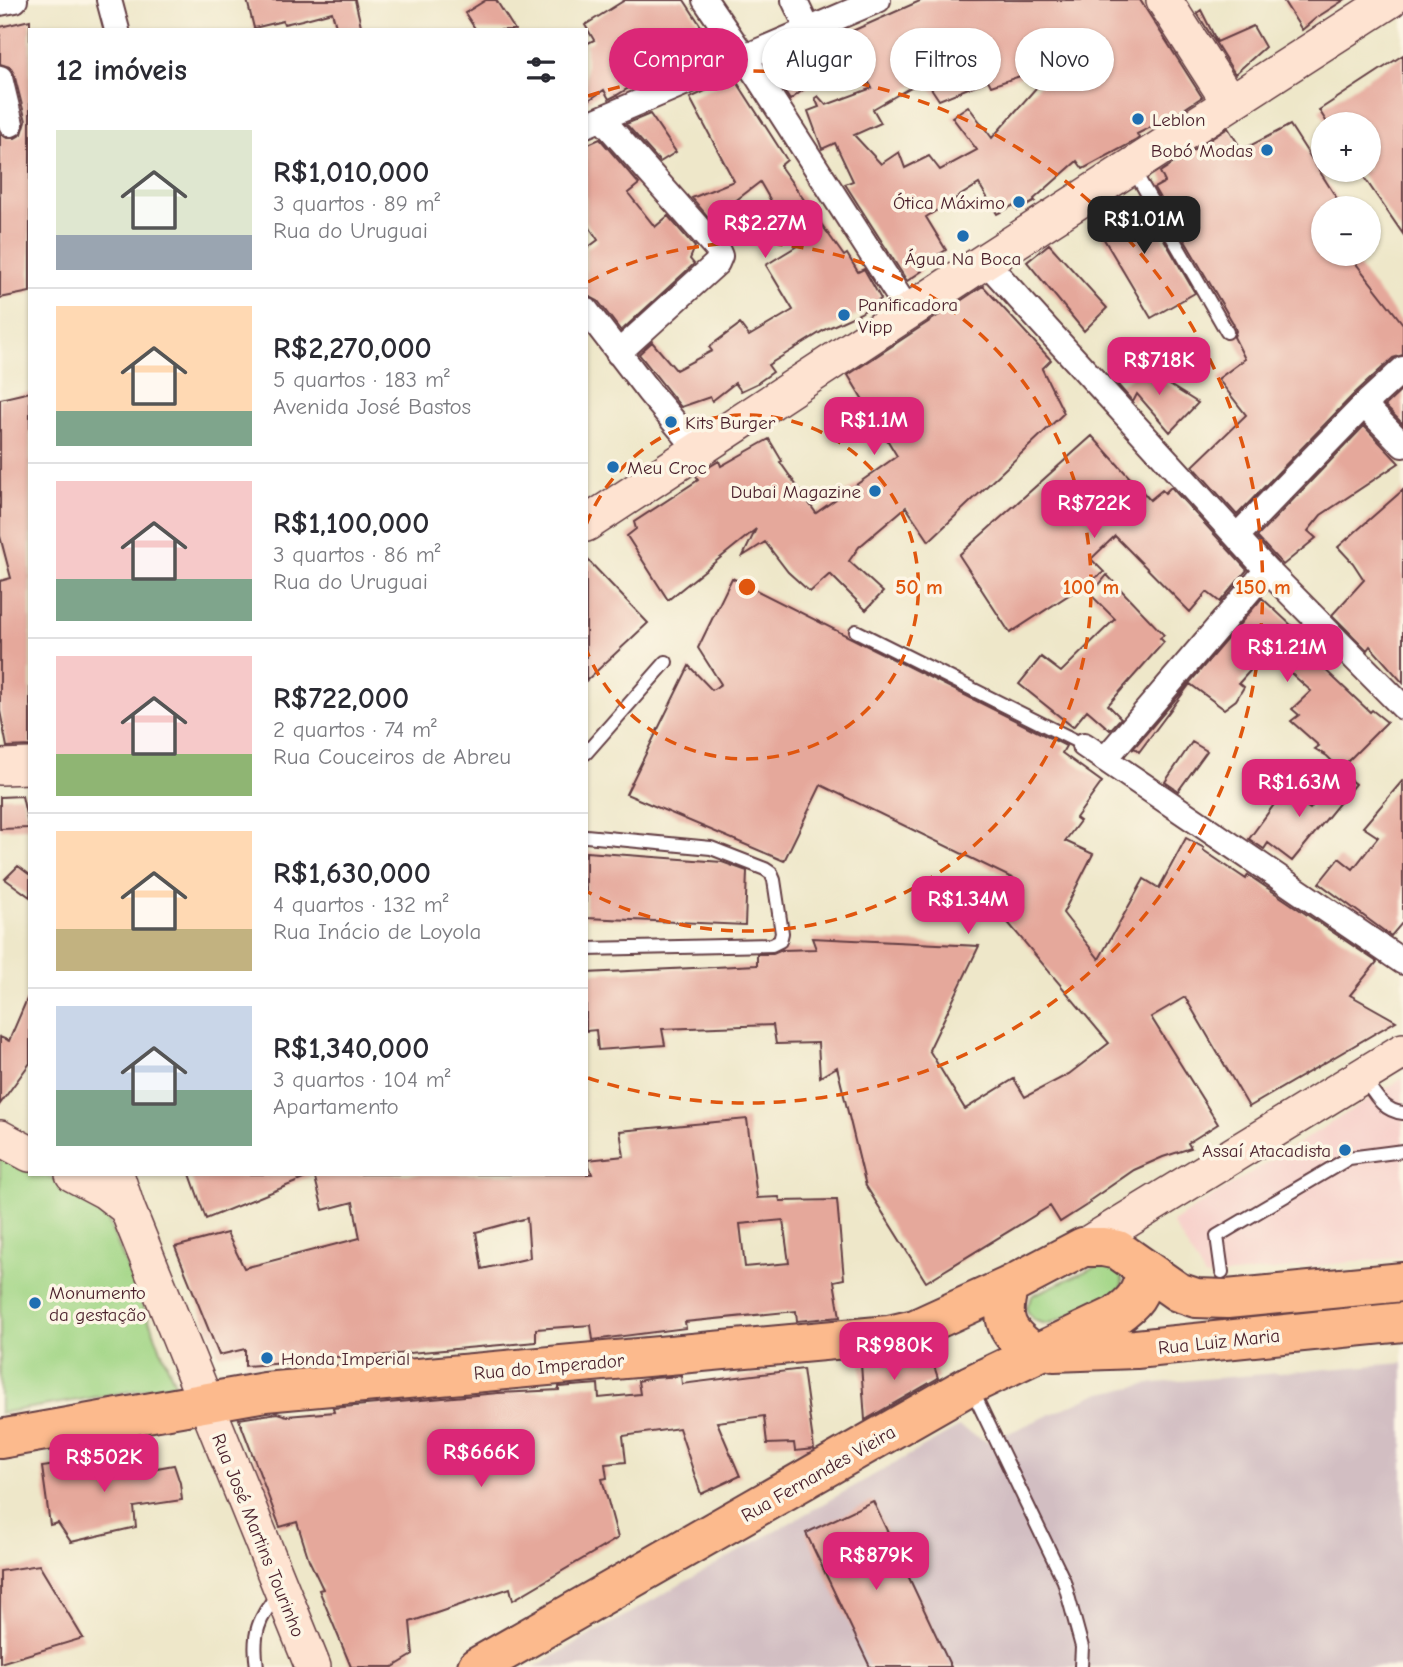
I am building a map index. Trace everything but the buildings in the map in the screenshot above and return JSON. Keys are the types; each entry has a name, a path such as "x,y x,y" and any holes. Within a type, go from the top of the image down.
{"main road":[{"name":"Rua Luiz Maria","path":"1083,1247 1118,1250 1178,1292 1211,1300 1403,1282"},
{"name":"Rua do Imperador","path":"0,1439 293,1389 889,1335 915,1329 1009,1286 1083,1247"},
{"name":"Rua Fernandes Vieira","path":"477,1667 970,1385 1115,1316 1132,1304 1141,1290 1146,1271"},
{"path":"1009,1286 1003,1305 1005,1319 1010,1331 1035,1353"},
{"name":"Rua Luiz Maria","path":"1035,1353 1136,1349 1403,1322"}],"street":[{"path":"0,3 15,0"},
{"path":"109,0 116,28"},
{"path":"705,0 724,28"},
{"path":"794,0 808,28"},
{"path":"810,28 878,0"},
{"path":"1164,0 1230,103"},
{"path":"588,523 985,261 1390,0"},
{"path":"748,64 909,312"},
{"path":"0,78 11,124"},
{"path":"618,353 717,263 720,257 717,249 594,122 667,91"},
{"path":"985,261 1267,570 1403,707"},
{"path":"588,313 698,450"},
{"path":"1237,536 1364,405 1403,369"},
{"path":"1364,405 1403,445"},
{"path":"1105,759 1267,570"},
{"path":"1084,745 1403,962"},
{"path":"1083,1247 1403,1051"},
{"path":"0,1138 28,1153"},
{"path":"77,1176 105,1191 127,1209"},
{"name":"Rua José Martins Tourinho","path":"117,1176 127,1209 313,1667"},
{"path":"1146,1271 1146,1231 1149,1217 1157,1202"}],"lane":[{"path":"1132,167 1227,332"},
{"path":"856,631 1084,745"},
{"path":"588,751 666,662"},
{"path":"588,836 711,848 765,869 771,873 774,880 782,933 780,941 772,945 588,949"},
{"path":"1363,1077 1382,1105 1403,1113"},
{"path":"1222,1272 1217,1236 1349,1158 1403,1151"},
{"path":"970,1385 1064,1581 1082,1647 1081,1667"},
{"path":"257,1667 254,1650 257,1628 263,1613 282,1590"}],"shaded area":[{"name":"Assaí Atacadista","path":"1403,1078 1403,1257 1205,1277 1172,1222"},
{"path":"1403,1363 1403,1667 534,1667 959,1427 988,1442 1096,1394 1155,1383"}],"green space":[{"path":"0,1151 28,1165 28,1176 45,1176 73,1187 92,1201 107,1218 175,1384 0,1413"},
{"path":"1097,1266 1112,1268 1121,1274 1122,1285 1115,1298 1047,1324 1036,1321 1030,1315 1026,1308 1033,1295"}],"place":[{"name":"Leblon","path":"1138,119"},
{"name":"Bobó Modas","path":"1267,150"},
{"name":"Ótica Máximo","path":"1019,202"},
{"name":"Água Na Boca","path":"963,236"},
{"name":"Panificadora Vipp","path":"844,315"},
{"name":"Kits Burger","path":"671,422"},
{"name":"Meu Croc","path":"613,467"},
{"name":"Dubai Magazine","path":"875,491"},
{"name":"Assaí Atacadista","path":"1345,1150"},
{"name":"Monumento da gestação","path":"35,1303"},
{"name":"Honda Imperial","path":"267,1358"}]}
